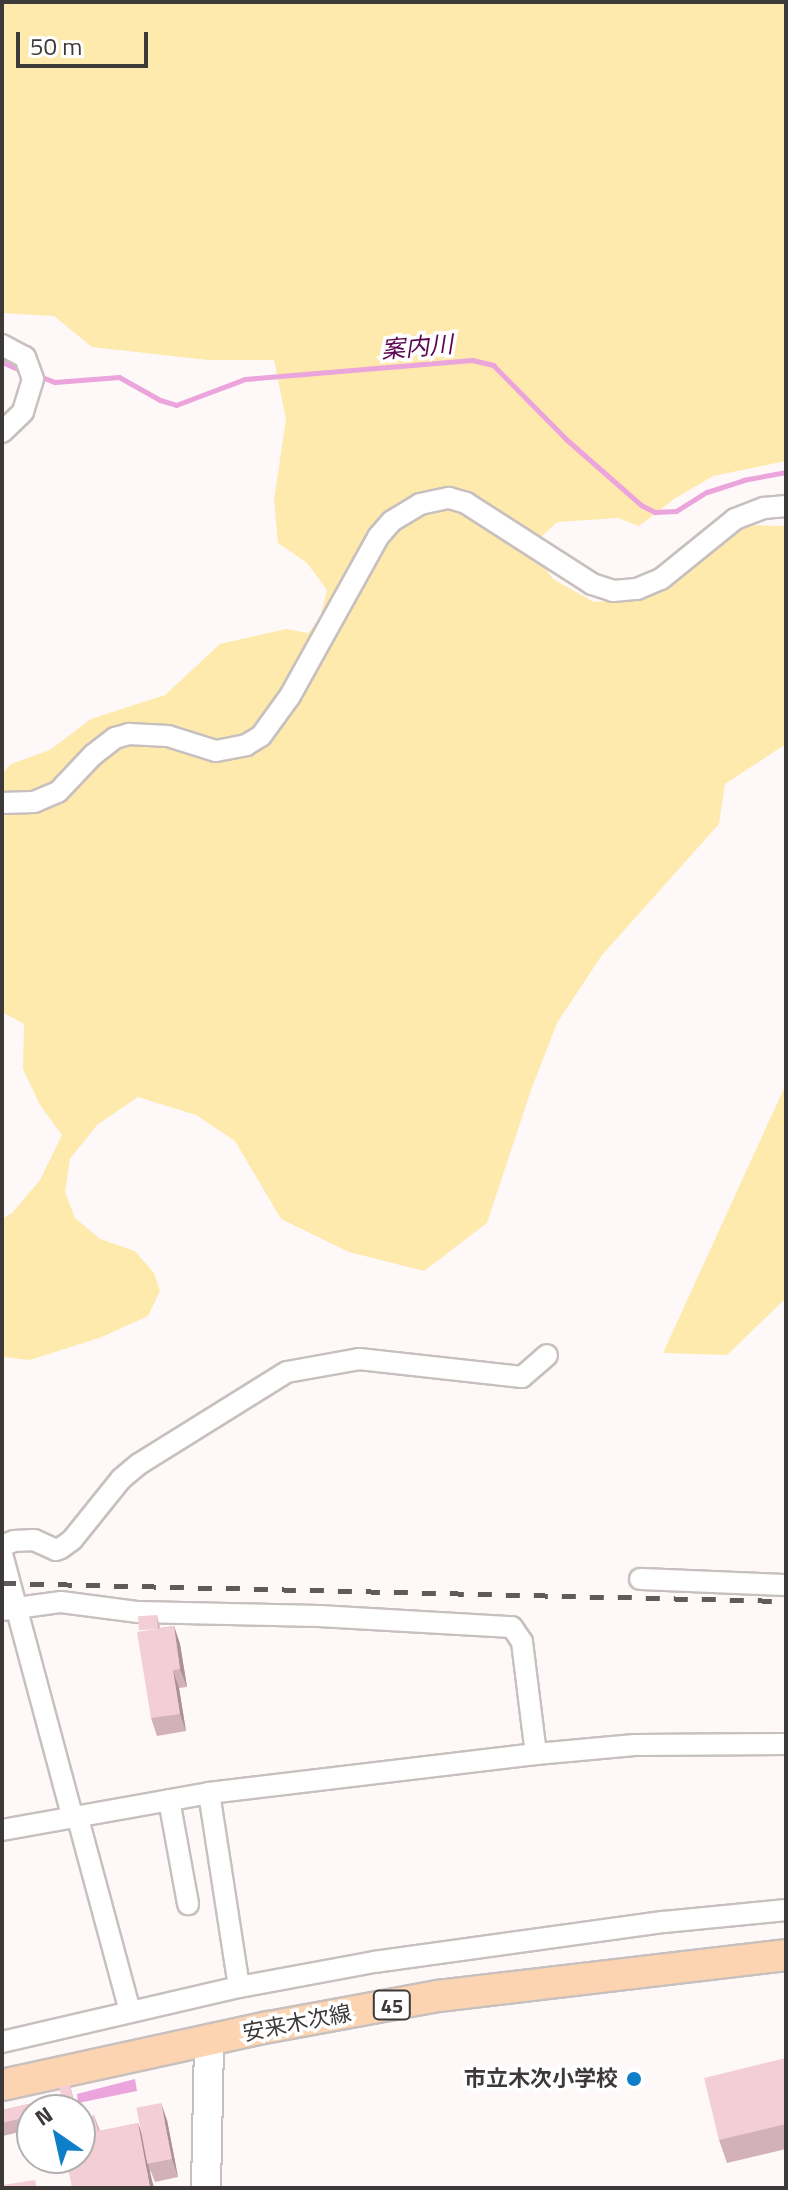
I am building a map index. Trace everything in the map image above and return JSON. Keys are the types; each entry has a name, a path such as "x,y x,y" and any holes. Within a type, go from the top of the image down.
{"main road":[{"name":"安来木次線","path":"2,2085 438,1996 786,1955"}],"street":[{"path":"2,345 18,352 29,363 33,385 23,412 2,432"},
{"path":"2,803 34,802 58,792 93,755 115,738 129,734 168,736 216,751 246,745 261,736 290,696 378,537 392,521 420,504 449,498 466,503 592,584 613,591 637,589 661,579 735,519 764,508 786,506"},
{"path":"2,1546 14,1541 34,1540 56,1550 61,1548 72,1540 121,1479 139,1464 287,1372 359,1359 522,1377 547,1355"},
{"path":"2,1554 9,1610 74,1816 130,2012"},
{"path":"640,1579 786,1585"},
{"path":"9,1610 61,1602 138,1612 319,1616 512,1627 522,1642 536,1754"},
{"path":"2,1830 209,1793 536,1754 635,1745 786,1744"},
{"path":"209,1793 239,1987"},
{"path":"169,1800 188,1904"},
{"path":"2,2042 239,1987 456,1950 786,1910"},
{"path":"206,2188 209,2041"}],"shaded area":[{"path":"2,2 786,2 786,461 713,476 674,499 639,526 618,518 557,522 539,539 542,564 553,579 594,602 639,598 746,525 786,526 786,744 725,784 719,824 602,955 557,1023 531,1090 487,1223 424,1271 349,1252 281,1219 235,1141 196,1115 138,1097 97,1125 70,1159 65,1192 75,1218 100,1239 135,1251 154,1273 160,1291 148,1316 102,1337 30,1360 2,1357 2,1219 12,1213 40,1180 62,1135 40,1105 23,1069 24,1024 2,1012 2,774 11,764 50,750 91,719 165,695 220,644 286,629 308,633 320,618 327,590 307,563 278,543 274,500 286,419 274,360 208,360 92,347 54,316 2,313"},
{"path":"786,1084 786,1298 727,1355 663,1353"},
{"path":"135,2079 137,2091 96,2099 96,2094 77,2094"}],"building":[{"path":"157,1615 158,1629 139,1630 138,1616"},
{"path":"174,1626 180,1669 173,1670 180,1714 151,1718 137,1632"},
{"path":"786,2058 786,2124 719,2140 704,2078"},
{"path":"70,2085 72,2094 61,2094 59,2087"},
{"path":"161,2103 172,2159 147,2164 136,2108"},
{"path":"16,2107 16,2120 2,2123 2,2110"},
{"path":"96,2123 98,2131 138,2123 150,2188 72,2188 69,2174 96,2174"},
{"path":"35,2180 37,2188 2,2188 2,2185"}],"waterway":[{"name":"案内川","path":"39,376 55,382 119,377 160,400 176,405 245,379 472,360 493,365 567,440 641,505 655,512 676,511 707,492 743,480 786,472"},
{"name":"案内川","path":"2,362 22,371"}],"railway":[{"path":"2,1583 786,1601"}],"place":[{"name":"市立木次小学校","path":"634,2079"}]}
